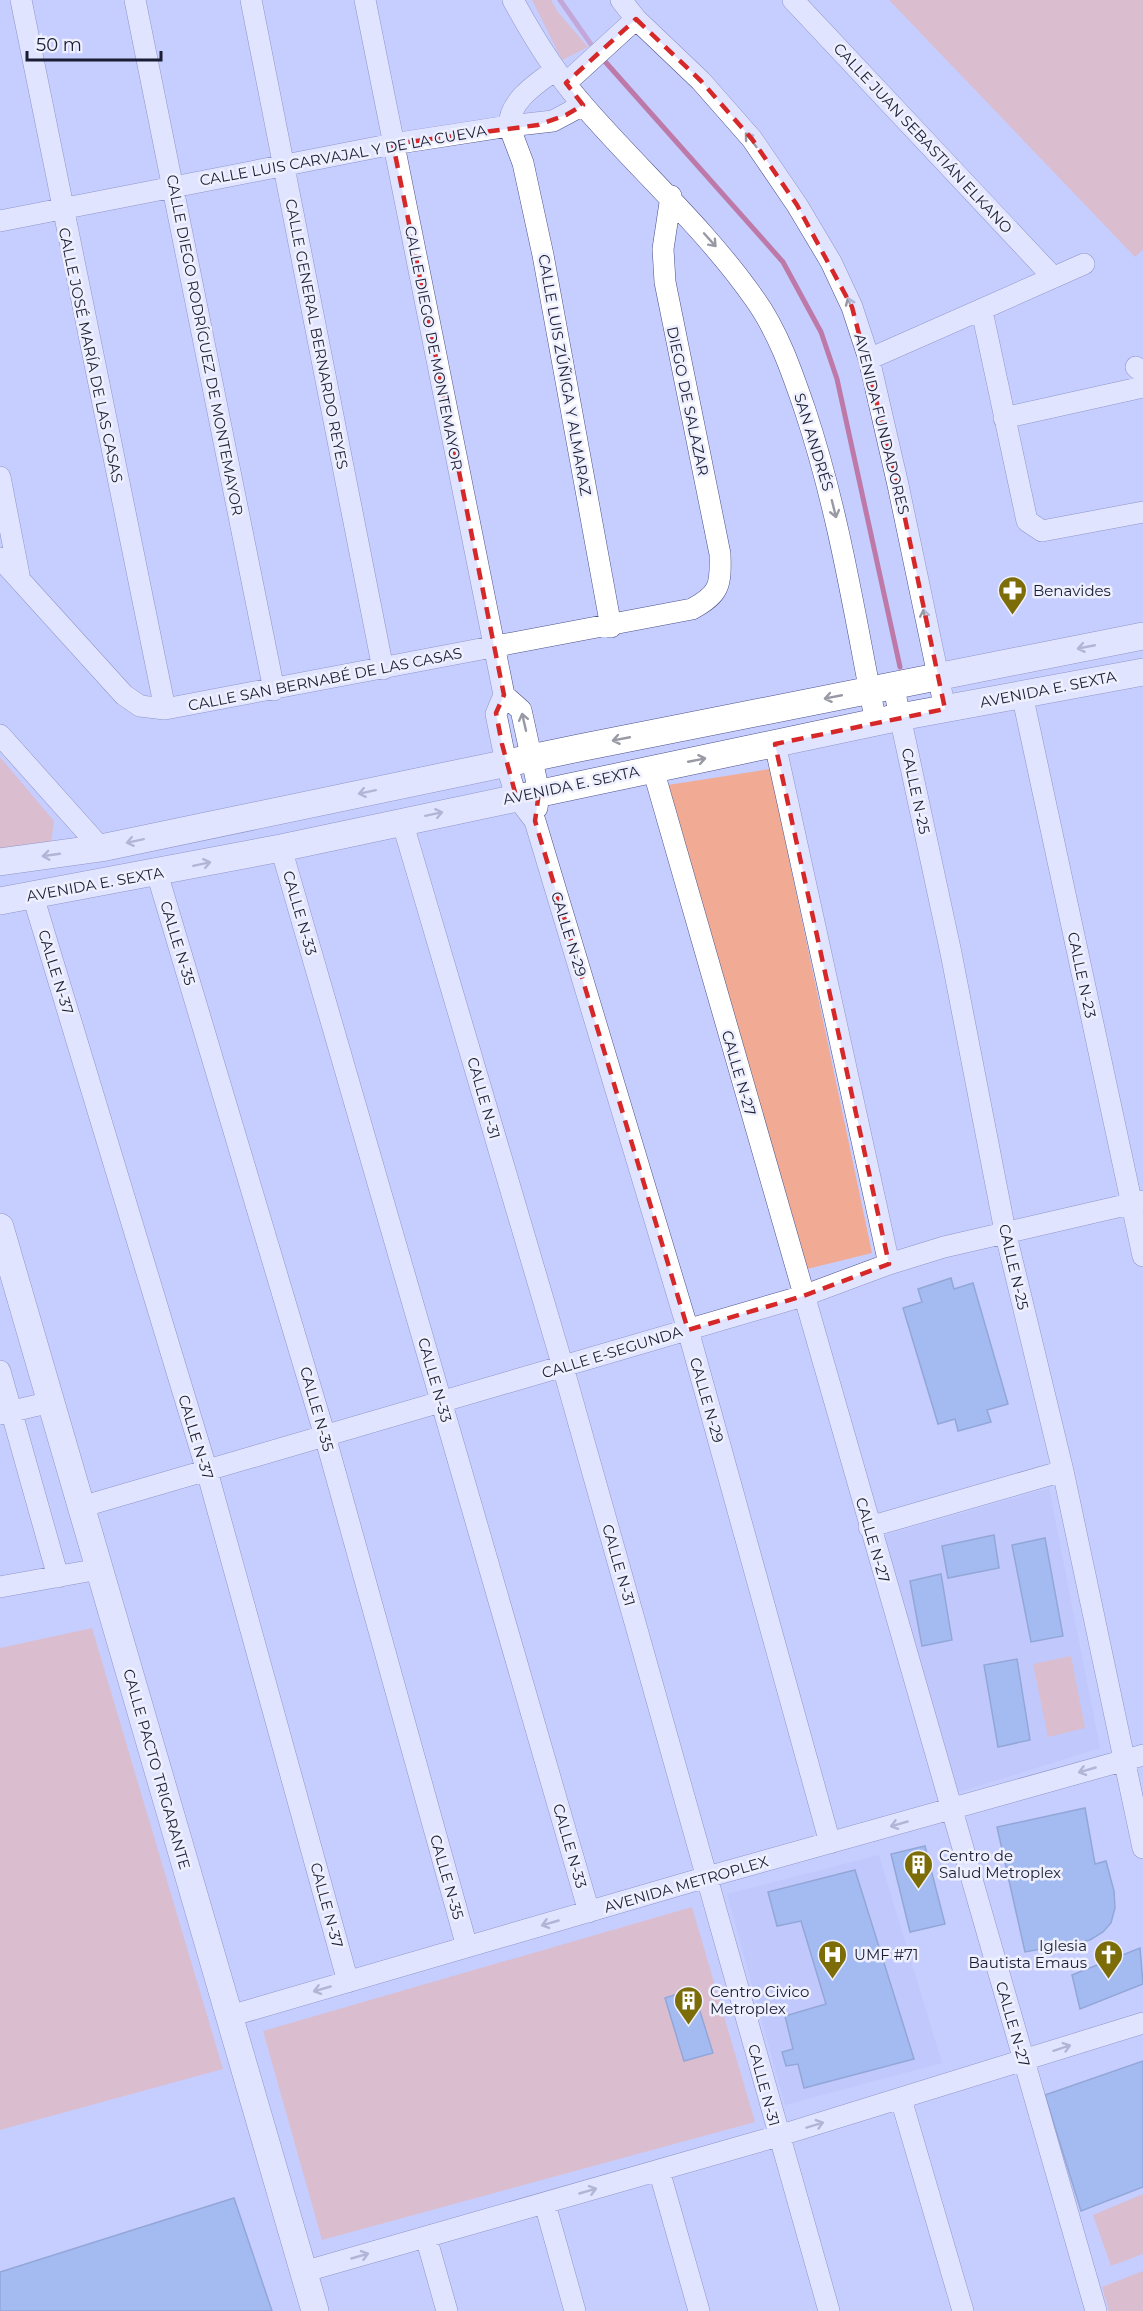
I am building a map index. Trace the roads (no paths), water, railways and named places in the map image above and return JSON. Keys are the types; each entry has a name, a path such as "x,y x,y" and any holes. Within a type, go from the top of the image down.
{"street":[{"name":"CALLE JOSÉ MARÍA DE LAS CASAS","path":"21,0 61,209 165,709"},
{"name":"CALLE DIEGO RODRÍGUEZ DE MONTEMAYOR","path":"135,0 274,690"},
{"name":"CALLE GENERAL BERNARDO REYES","path":"251,0 383,669"},
{"name":"CALLE DIEGO DE MONTEMAYOR","path":"365,0 493,647 504,695 521,710 519,760 528,794"},
{"path":"513,0 568,74 583,105 671,196"},
{"name":"AVENIDA FUNDADORES","path":"621,0 636,19 708,89 752,139 791,195 831,262 852,308 869,359 945,709"},
{"name":"CALLE JUAN SEBASTIÁN ELKANO","path":"793,0 1053,277"},
{"path":"509,126 511,115 520,99 568,74 636,19"},
{"name":"CALLE LUIS CARVAJAL Y DE LA CUEVA","path":"0,221 393,144 553,121 583,105"},
{"name":"CALLE LUIS ZÚÑIGA Y ALMARAZ","path":"509,126 523,163 543,255 611,627"},
{"name":"DIEGO DE SALAZAR","path":"671,196 663,249 665,282 720,554 717,591 708,601"},
{"name":"SAN ANDRÉS","path":"671,196 717,248 756,301 789,364 823,464 888,720"},
{"path":"869,359 1084,264"},
{"path":"982,311 1027,521 1042,531 1143,512"},
{"path":"1004,418 1141,376"},
{"path":"0,477 21,582"},
{"name":"CALLE SAN BERNABÉ DE LAS CASAS","path":"0,558 130,701 148,708 165,709 274,690 493,647 611,627 692,609 708,601"},
{"path":"0,862 101,848 519,760 1143,636"},
{"name":"AVENIDA E. SEXTA","path":"0,901 157,873 888,720 1143,672"},
{"name":"CALLE N-23","path":"1022,694 1137,1202 1143,1256"},
{"name":"CALLE N-25","path":"888,720 953,964 1005,1231 1133,1757 1143,1848"},
{"path":"0,735 101,848"},
{"path":"776,744 889,1263"},
{"name":"CALLE N-27","path":"653,769 1096,2311"},
{"name":"CALLE N-29","path":"528,794 687,1330 830,1843"},
{"name":"CALLE N-31","path":"402,821 563,1367 829,2311"},
{"name":"CALLE N-33","path":"281,848 589,1911"},
{"name":"CALLE N-35","path":"157,873 325,1437 467,1947"},
{"name":"CALLE N-37","path":"33,896 207,1471 348,1982"},
{"name":"CALLE E-SEGUNDA","path":"81,1507 803,1296 889,1263 1005,1231 1137,1202"},
{"name":"CALLE PACTO TRIGARANTE","path":"0,1229 8,1282 51,1402 315,2311"},
{"path":"0,1371 6,1413 58,1577"},
{"path":"6,1413 51,1402"},
{"path":"869,1527 1063,1471"},
{"path":"0,1587 99,1569"},
{"name":"AVENIDA METROPLEX","path":"230,2016 707,1877 1133,1757"},
{"path":"303,2272 778,2136 1143,2023"},
{"path":"902,2098 963,2311"},
{"path":"658,2170 699,2311"},
{"path":"545,2204 575,2311"},
{"path":"426,2237 447,2311"}],"waterway":[{"path":"560,0 595,50"},
{"path":"601,57 783,262 821,332 837,379 900,667"}],"place":[{"name":"Benavides","path":"1012,616"},
{"name":"Centro de Salud Metroplex","path":"918,1890"},
{"name":"UMF #71","path":"833,1980"},
{"name":"Iglesia Bautista Emaus","path":"1108,1980"},
{"name":"Centro Civico Metroplex","path":"689,2026"}]}
